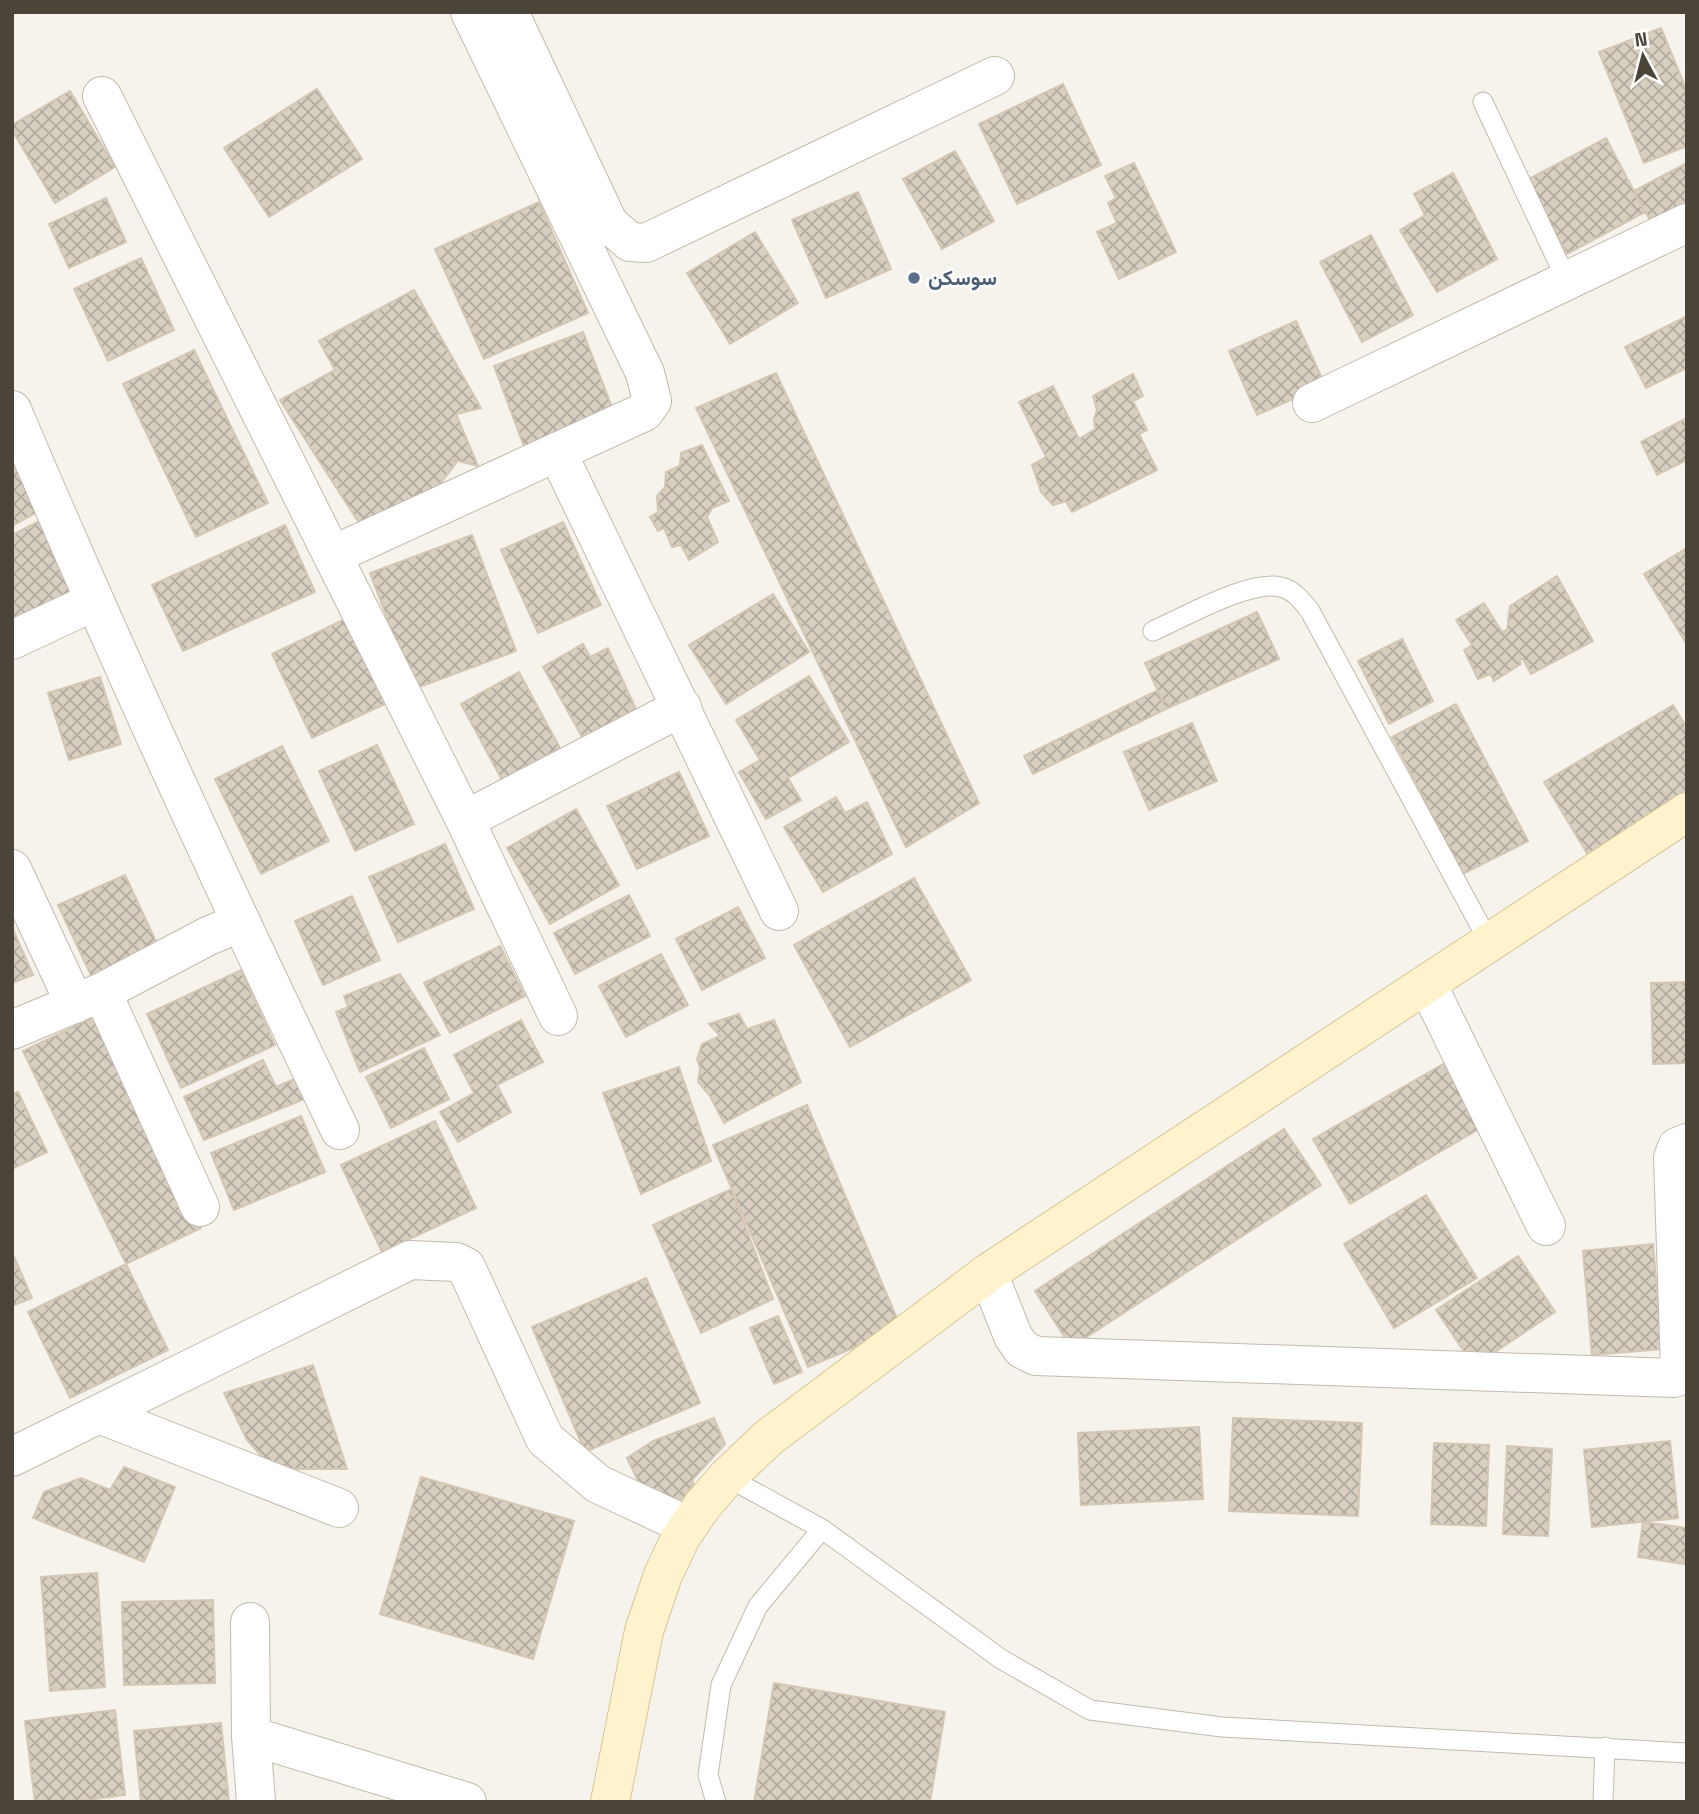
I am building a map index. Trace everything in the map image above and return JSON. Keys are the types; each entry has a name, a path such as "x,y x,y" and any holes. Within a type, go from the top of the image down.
{"main road":[{"path":"610,1802 644,1631 663,1575 688,1525 727,1477 768,1438 988,1273 1687,812"}],"street":[{"path":"333,555 644,412 652,401 650,387 639,360 470,12"},
{"path":"509,12 609,224 630,242 646,243 995,76"},
{"path":"102,96 465,820 558,1016"},
{"path":"1312,403 1687,223"},
{"path":"12,410 93,602 239,923 340,1130"},
{"path":"557,452 779,911"},
{"path":"12,640 93,602"},
{"path":"465,820 682,707"},
{"path":"12,869 88,998 200,1208"},
{"path":"12,1030 88,998 208,936 239,923"},
{"path":"1427,984 1546,1226"},
{"path":"988,1273 1013,1336 1022,1349 1036,1356 1674,1378 1679,1376 1680,1369 1674,1158 1677,1147 1687,1143"},
{"path":"12,1457 410,1260 456,1262 466,1267 545,1439 598,1484 688,1525"},
{"path":"99,1414 339,1508"},
{"path":"250,1622 251,1736 256,1802"},
{"path":"251,1736 467,1802"}],"lane":[{"path":"1483,102 1567,281"},
{"path":"1153,631 1257,587 1282,587 1301,600 1489,942"},
{"path":"727,1477 822,1529 1001,1659 1090,1710 1222,1727 1687,1753"},
{"path":"716,1802 708,1775 721,1685 758,1606 822,1529"},
{"path":"1603,1802 1605,1747"}],"building":[{"path":"1661,28 1687,91 1687,146 1644,163 1599,52"},
{"path":"1063,84 1101,165 1017,204 979,124"},
{"path":"317,89 362,159 269,217 224,148"},
{"path":"70,91 115,167 55,203 12,130 12,125"},
{"path":"1606,138 1645,212 1567,254 1527,180"},
{"path":"955,151 994,221 942,249 903,179"},
{"path":"1134,163 1176,252 1119,279 1097,232 1117,223 1108,203 1116,198 1105,176"},
{"path":"1687,163 1687,217 1657,233 1634,191"},
{"path":"1453,173 1497,259 1437,292 1400,230 1425,215 1414,194"},
{"path":"858,192 891,269 826,298 792,220"},
{"path":"106,198 126,242 69,268 49,224"},
{"path":"539,202 588,313 484,359 435,249"},
{"path":"755,232 798,303 730,344 687,273"},
{"path":"1371,235 1413,315 1362,342 1320,262"},
{"path":"141,258 174,330 108,361 74,289"},
{"path":"414,290 481,408 456,414 478,466 451,459 456,463 434,492 361,526 280,400 335,370 319,341"},
{"path":"1687,316 1687,368 1646,388 1625,347"},
{"path":"1296,321 1325,385 1257,415 1229,351"},
{"path":"583,332 615,415 525,449 494,366"},
{"path":"194,350 268,503 196,537 123,384"},
{"path":"776,373 979,803 906,847 696,408"},
{"path":"1133,374 1143,396 1133,401 1147,430 1139,434 1157,470 1072,512 1066,501 1053,505 1041,492 1032,465 1046,457 1019,402 1053,386 1079,439 1095,429 1097,410 1093,396"},
{"path":"1687,418 1687,460 1657,475 1641,442"},
{"path":"12,443 48,506 12,526"},
{"path":"702,445 729,501 712,508 707,517 718,542 689,560 681,545 672,547 664,528 658,531 650,517 658,512 657,496 665,487 666,472 680,466 681,453"},
{"path":"43,519 84,599 12,636 12,535"},
{"path":"563,522 601,605 538,633 501,550"},
{"path":"285,525 315,592 183,651 152,585"},
{"path":"472,535 516,651 414,689 370,573"},
{"path":"1687,548 1687,645 1644,574"},
{"path":"1557,576 1593,641 1531,674 1523,659 1519,660 1521,664 1494,681 1490,674 1478,679 1464,650 1472,645 1456,620 1484,603 1502,632 1507,630 1510,606"},
{"path":"773,594 809,652 726,704 689,645"},
{"path":"1257,612 1279,659 1166,709 1145,663"},
{"path":"345,619 385,704 312,738 272,654"},
{"path":"1402,639 1433,701 1389,724 1358,661"},
{"path":"583,644 590,657 608,648 640,718 587,746 543,667"},
{"path":"519,672 560,748 502,780 461,704"},
{"path":"809,676 849,742 788,778 801,800 766,819 739,772 760,760 736,720"},
{"path":"100,677 121,744 69,760 48,693"},
{"path":"1158,690 1166,709 1033,774 1024,756"},
{"path":"1456,704 1528,841 1463,874 1392,737"},
{"path":"1673,705 1687,728 1687,803 1591,860 1544,782"},
{"path":"1192,723 1217,781 1149,810 1124,752"},
{"path":"377,745 414,824 355,851 319,771"},
{"path":"282,746 329,841 261,874 215,779"},
{"path":"679,772 709,836 637,869 607,806"},
{"path":"836,797 845,813 867,802 892,854 823,892 784,827"},
{"path":"576,809 619,885 550,924 507,848"},
{"path":"445,844 474,909 398,942 369,877"},
{"path":"125,875 161,952 94,982 58,905"},
{"path":"914,878 971,980 850,1047 794,945"},
{"path":"629,895 650,936 575,974 554,933"},
{"path":"352,896 380,960 323,985 295,921"},
{"path":"738,907 765,958 702,990 676,939"},
{"path":"12,927 33,975 12,983"},
{"path":"500,946 525,996 450,1033 424,983"},
{"path":"661,954 688,1005 626,1037 599,986"},
{"path":"241,970 275,1045 181,1088 147,1014"},
{"path":"400,974 440,1035 360,1072 336,1012 348,1007 344,996"},
{"path":"1687,982 1687,1063 1653,1064 1651,983"},
{"path":"739,1014 747,1029 774,1020 801,1082 724,1123 710,1096 698,1082 700,1068 697,1059 702,1044 720,1036 709,1024"},
{"path":"98,1015 201,1228 126,1264 23,1051"},
{"path":"521,1020 543,1062 497,1085 511,1112 458,1142 440,1112 474,1093 454,1055"},
{"path":"424,1048 449,1099 391,1128 366,1077"},
{"path":"263,1060 276,1087 299,1077 307,1098 204,1140 184,1097"},
{"path":"1443,1064 1481,1128 1350,1204 1313,1139"},
{"path":"679,1067 711,1161 641,1194 603,1093"},
{"path":"18,1092 47,1152 12,1169 12,1094"},
{"path":"807,1105 901,1328 808,1367 713,1145"},
{"path":"301,1116 325,1172 234,1210 211,1153"},
{"path":"435,1121 476,1208 382,1252 341,1165"},
{"path":"1284,1129 1321,1185 1071,1347 1035,1291"},
{"path":"731,1189 773,1299 701,1333 653,1225"},
{"path":"1426,1195 1477,1278 1394,1328 1344,1244"},
{"path":"1653,1244 1662,1349 1592,1355 1583,1251"},
{"path":"12,1252 32,1298 12,1306"},
{"path":"1518,1256 1555,1312 1474,1366 1436,1310"},
{"path":"126,1264 168,1350 70,1398 28,1312"},
{"path":"646,1278 700,1403 585,1452 532,1327"},
{"path":"778,1316 802,1372 774,1384 750,1328"},
{"path":"313,1365 347,1469 292,1469 265,1460 247,1440 224,1393"},
{"path":"714,1418 725,1444 693,1479 693,1485 678,1507 641,1487 627,1458 653,1441"},
{"path":"1233,1418 1362,1423 1358,1516 1229,1511"},
{"path":"1199,1427 1203,1499 1081,1505 1078,1433"},
{"path":"1670,1441 1678,1518 1592,1527 1584,1450"},
{"path":"1434,1443 1489,1445 1486,1526 1431,1524"},
{"path":"1507,1446 1552,1449 1548,1536 1503,1534"},
{"path":"124,1467 175,1487 144,1562 33,1518 44,1492 81,1478 110,1490"},
{"path":"421,1477 574,1521 533,1659 380,1614"},
{"path":"1643,1522 1687,1528 1685,1564 1638,1557"},
{"path":"97,1573 105,1687 50,1691 41,1577"},
{"path":"213,1600 215,1683 124,1685 122,1602"},
{"path":"774,1683 945,1712 930,1802 754,1802"},
{"path":"115,1710 125,1795 73,1802 35,1802 25,1721"},
{"path":"221,1723 229,1802 141,1802 134,1731"}],"place":[{"name":"سوسكن","path":"914,278"}]}
